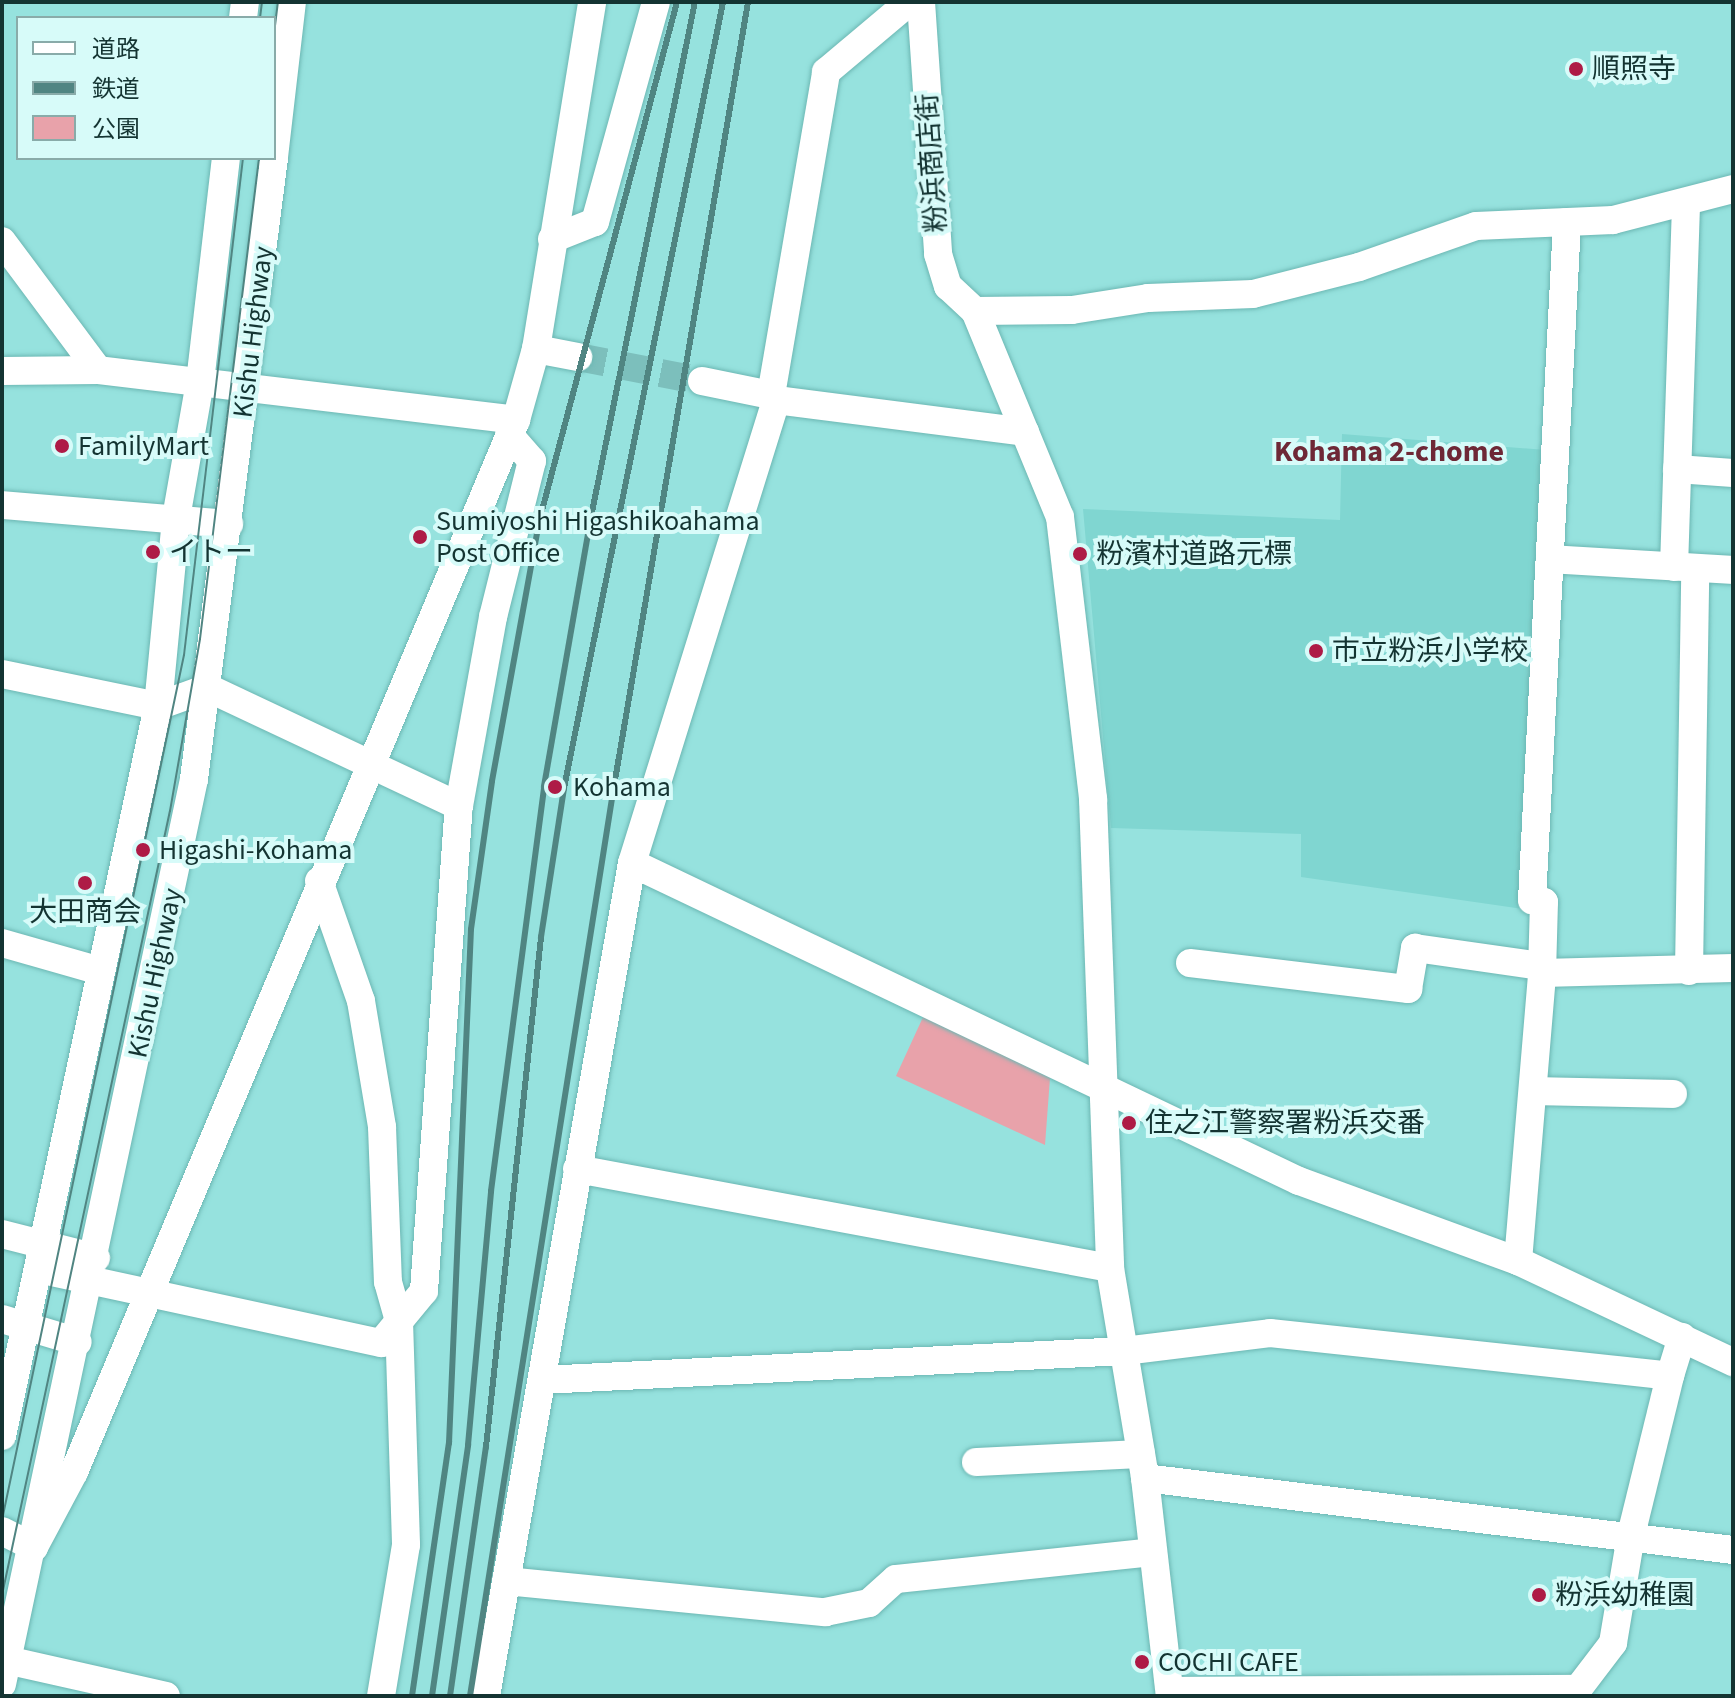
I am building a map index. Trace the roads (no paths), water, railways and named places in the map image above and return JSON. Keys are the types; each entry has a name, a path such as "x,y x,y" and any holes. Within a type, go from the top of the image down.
{"street":[{"name":"Kishu Highway","path":"276,141 292,2"},
{"path":"2,1531 34,1547 74,1472 319,881 372,766 513,427 536,349 592,2"},
{"path":"552,239 595,222 656,2"},
{"path":"486,1696 632,863 773,397 826,72 909,2"},
{"name":"粉浜商店街","path":"921,2 938,254 948,286 975,311"},
{"name":"Kishu Highway","path":"2,1436 15,1323 41,1256 158,706 176,518 200,382 226,160"},
{"name":"Kishu Highway","path":"4,1668 34,1547 172,896 208,688 274,160"},
{"path":"1682,1337 1631,1535 1613,1643 1578,1692 1170,1694 1143,1466 1110,1268 1093,799 1060,517 975,311 1072,310 1148,298 1253,294 1359,267 1476,226 1613,220 1686,205 1733,189"},
{"path":"1686,205 1677,469 1684,568 1689,971"},
{"path":"1518,1261 1542,970 1544,902 1532,900 1567,222"},
{"path":"2,241 98,370"},
{"path":"536,349 578,357"},
{"path":"2,371 98,370 247,387 513,427"},
{"path":"702,381 773,397 1025,432"},
{"path":"2,1234 41,1256 94,1269 146,1293 381,1343 424,1291 459,806 493,617 532,461 513,427"},
{"path":"1677,469 1733,473"},
{"path":"2,505 229,524"},
{"path":"1550,559 1733,570"},
{"path":"2,674 158,706 208,688 459,806"},
{"path":"632,863 1299,1181 1518,1261 1733,1362"},
{"path":"319,881 361,1001 382,1127 388,1282 399,1321 406,1545 381,1696"},
{"path":"2,943 100,971"},
{"path":"1190,963 1408,989 1415,948 1542,970 1689,971 1733,968"},
{"path":"1534,1091 1673,1094"},
{"path":"577,1169 1110,1268"},
{"path":"15,1323 78,1342"},
{"path":"542,1380 1124,1351 1270,1333 1670,1376"},
{"path":"976,1462 1143,1466 1733,1550"},
{"path":"506,1581 825,1612 869,1603 896,1579 1153,1552"},
{"path":"4,1668 166,1696"}],"tunnel":[{"path":"578,357 702,381"}],"tram line":[{"path":"260,16 262,2"},
{"path":"276,18 278,2"},
{"path":"2,1520 184,655 243,160"},
{"path":"2,1595 170,811 200,639 259,160"}],"railway":[{"path":"412,1696 449,1443 471,929 492,781 540,518 677,2"},
{"path":"432,1696 468,1445 491,1191 544,786 589,527 695,2"},
{"path":"450,1696 486,1447 541,937 564,788 723,2"},
{"path":"470,1696 613,792 748,2"}],"place":[{"name":"順照寺","path":"1576,69"},
{"name":"FamilyMart","path":"62,446"},
{"name":"Sumiyoshi Higashikoahama Post Office","path":"420,537"},
{"name":"イトー","path":"153,552"},
{"name":"粉濱村道路元標","path":"1080,554"},
{"name":"市立粉浜小学校","path":"1316,651"},
{"name":"Kohama","path":"555,787"},
{"name":"Higashi-Kohama","path":"143,850"},
{"name":"大田商会","path":"85,883"},
{"name":"住之江警察署粉浜交番","path":"1129,1123"},
{"name":"粉浜幼稚園","path":"1539,1595"},
{"name":"COCHI CAFE","path":"1142,1662"}],"district":[{"name":"Kohama 2-chome","path":"1389,452"}]}
